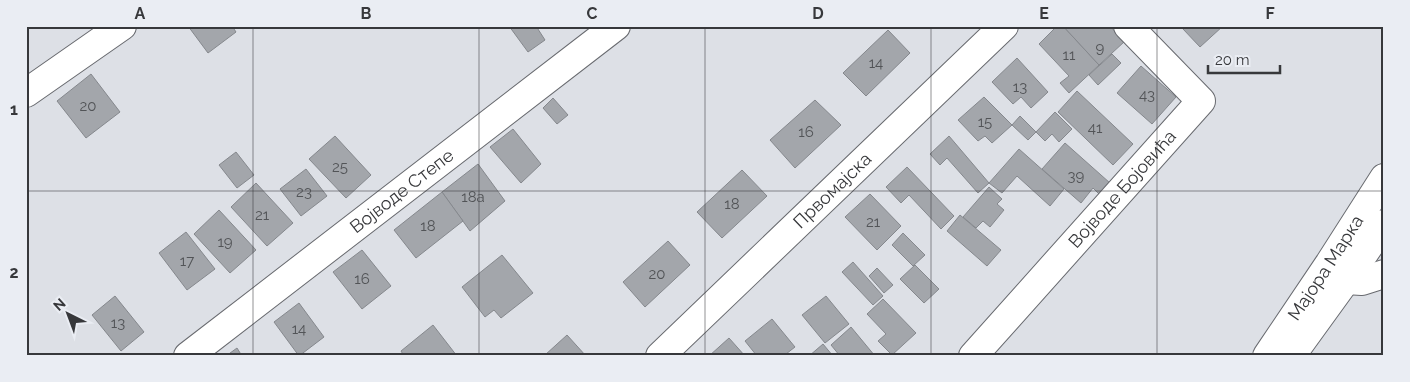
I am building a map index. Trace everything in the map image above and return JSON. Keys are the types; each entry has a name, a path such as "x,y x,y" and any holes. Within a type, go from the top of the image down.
{"street":[{"path":"26,93 122,26"},
{"name":"Војводе Степе","path":"188,356 616,26"},
{"name":"Првомајска","path":"660,356 1004,26"},
{"name":"Војводе Бојовића","path":"972,356 1201,101 1128,26"},
{"name":"Мајора Марка","path":"1267,356 1384,178"},
{"name":"Мајора Марка","path":"1291,356 1384,224"},
{"path":"1346,280 1362,281 1384,274"}],"building":[{"path":"188,26 232,26 236,32 208,53"},
{"path":"509,26 536,26 545,40 528,52"},
{"path":"1057,26 1063,26 1099,65 1069,93 1060,83 1069,76 1039,44"},
{"path":"1063,26 1110,26 1124,42 1099,65"},
{"path":"1186,26 1223,26 1200,47 1183,29"},
{"path":"888,30 910,53 866,96 843,73"},
{"path":"1112,54 1121,63 1098,85 1089,75"},
{"path":"1017,58 1048,92 1031,108 1021,97 1013,104 992,82"},
{"path":"1141,66 1176,97 1152,124 1117,93"},
{"path":"91,74 120,112 86,138 57,101"},
{"path":"1077,91 1133,144 1113,165 1058,112"},
{"path":"984,97 1012,125 992,143 985,136 978,141 958,120"},
{"path":"553,98 568,115 557,124 543,108"},
{"path":"815,100 841,125 795,168 770,140"},
{"path":"1055,112 1072,129 1059,142 1052,134 1045,141 1036,132"},
{"path":"1020,116 1036,132 1028,140 1012,125"},
{"path":"513,129 541,164 521,183 490,147"},
{"path":"335,136 371,175 346,198 309,159"},
{"path":"949,136 989,183 978,193 947,158 940,165 930,154"},
{"path":"1065,143 1110,183 1100,195 1093,188 1081,203 1042,169"},
{"path":"1019,149 1064,189 1050,206 1017,176 1002,193 989,183"},
{"path":"236,152 254,175 237,188 219,165"},
{"path":"478,164 505,201 470,231 442,192"},
{"path":"907,167 954,216 941,229 909,195 901,203 886,187"},
{"path":"306,169 327,196 301,216 280,189"},
{"path":"742,170 767,196 722,238 697,212"},
{"path":"256,183 293,223 267,246 231,207"},
{"path":"989,187 1002,199 997,204 1004,210 990,227 983,221 976,228 963,217"},
{"path":"442,192 463,221 416,258 394,230"},
{"path":"870,194 901,226 877,250 845,217"},
{"path":"219,210 256,250 230,273 194,234"},
{"path":"960,215 1001,250 987,266 947,231"},
{"path":"186,232 215,269 187,290 159,253"},
{"path":"903,233 925,255 913,266 892,245"},
{"path":"668,241 690,265 645,307 623,282"},
{"path":"362,250 391,286 362,309 333,272"},
{"path":"502,255 533,293 501,318 494,310 485,317 462,287"},
{"path":"853,262 883,296 873,305 842,272"},
{"path":"915,265 939,289 924,303 900,279"},
{"path":"877,268 893,285 884,293 869,276"},
{"path":"115,296 144,332 121,351 92,315"},
{"path":"826,296 849,324 825,343 802,315"},
{"path":"883,299 916,333 892,355 878,341 886,334 867,314"},
{"path":"299,303 324,337 299,356 274,322"},
{"path":"772,319 795,347 786,354 788,356 757,356 745,341"},
{"path":"433,325 457,356 404,356 401,351"},
{"path":"851,327 875,356 852,356 850,354 848,356 840,356 831,345"},
{"path":"567,335 586,356 545,355"},
{"path":"729,338 745,356 709,356"},
{"path":"823,344 833,356 809,356"},
{"path":"237,348 242,356 226,356"}]}
